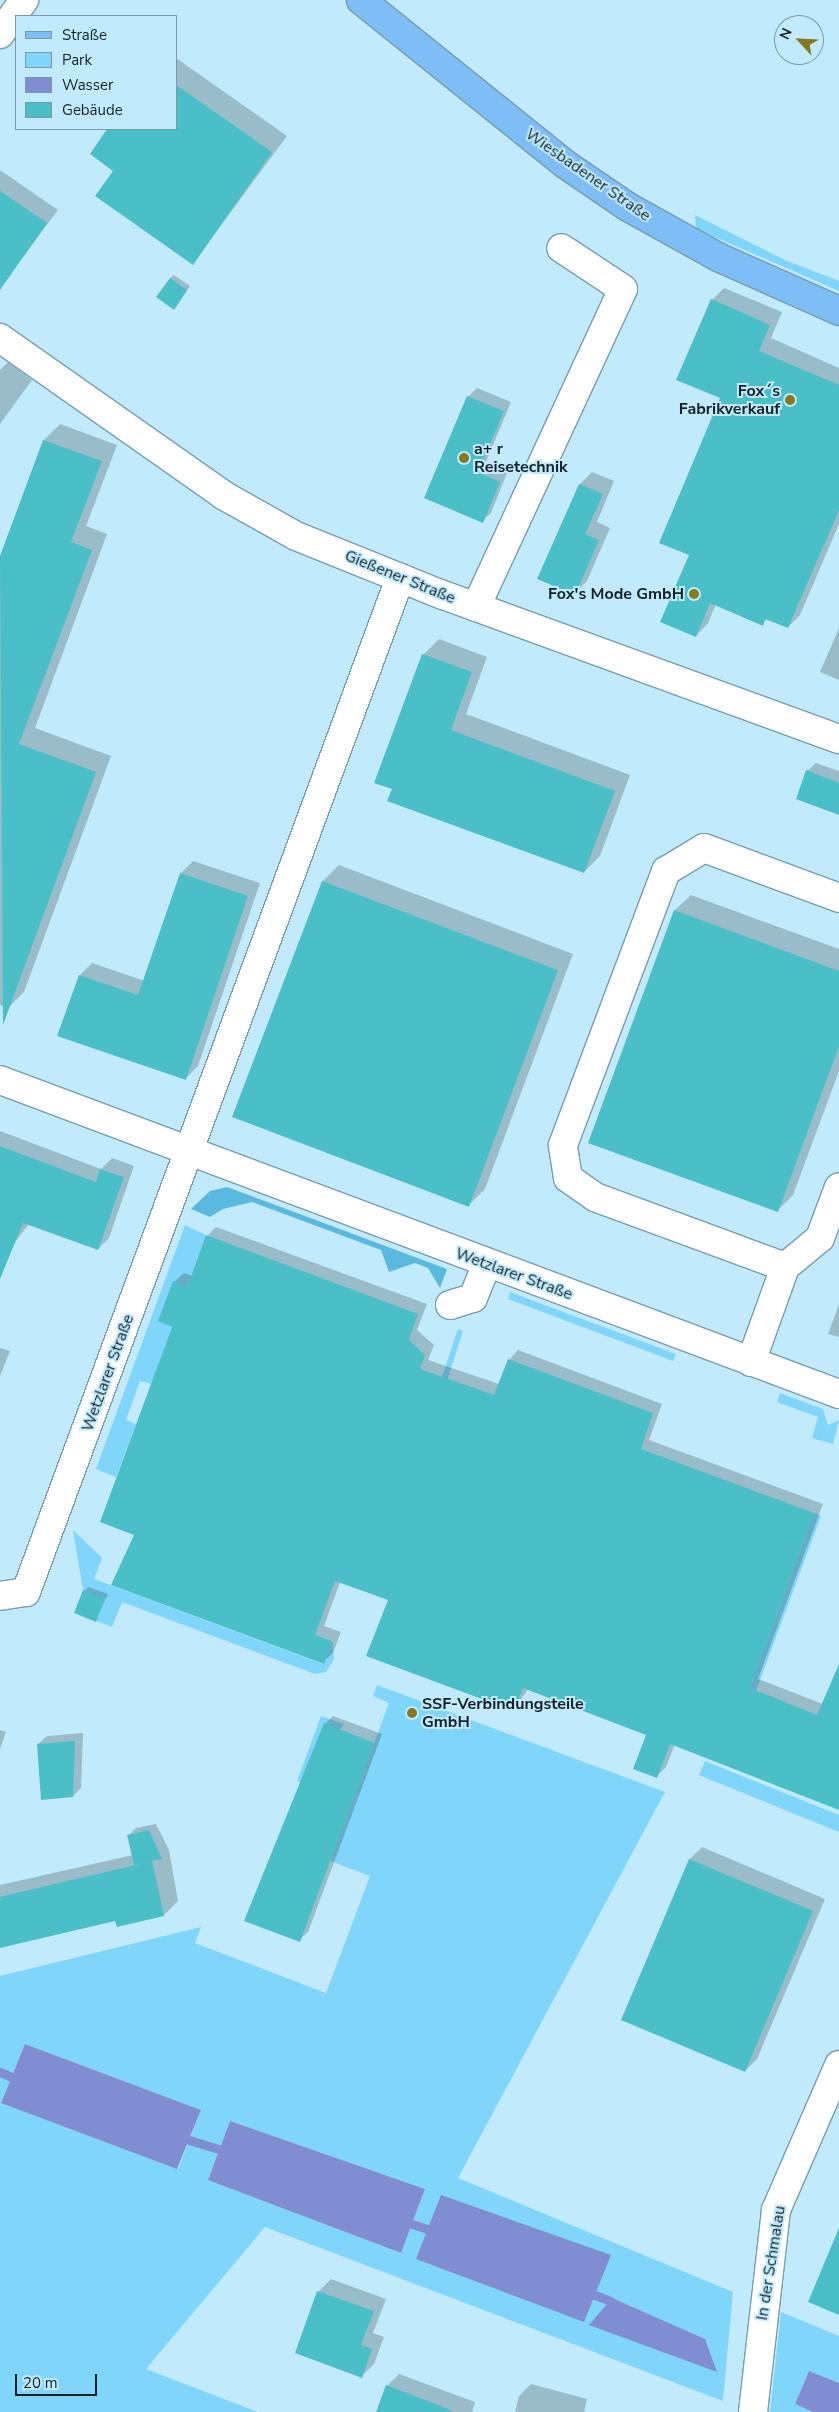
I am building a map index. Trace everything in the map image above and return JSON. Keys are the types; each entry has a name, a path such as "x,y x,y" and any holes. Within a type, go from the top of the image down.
{"main road":[{"name":"Wiesbadener Straße","path":"361,0 566,164 628,207 720,258 839,311"}],"street":[{"path":"0,34 24,0"},
{"path":"476,607 623,289 561,248"},
{"name":"Gießener Straße","path":"0,338 223,495 296,536 476,607 839,739"},
{"path":"188,1153 400,578"},
{"path":"785,1267 595,1197 568,1178 563,1145 666,871 704,848 839,898"},
{"name":"Wetzlarer Straße","path":"0,1080 188,1153 839,1394"},
{"name":"Wetzlarer Straße","path":"0,1596 26,1592 188,1153"},
{"path":"751,1362 785,1267 820,1238 839,1187"},
{"path":"469,1307 487,1264"},
{"name":"In der Schmalau","path":"753,2412 776,2210 839,2065"}],"green space":[{"path":"695,215 785,260 839,281 839,291 696,229"},
{"path":"185,1225 206,1235 151,1384 140,1381 126,1420 136,1424 116,1477 96,1469"},
{"path":"510,1292 676,1354 673,1361 508,1299"},
{"path":"458,1329 463,1331 448,1378 385,1548"},
{"path":"780,1393 823,1409 828,1425 839,1420 833,1444 812,1438 818,1417 777,1402"},
{"path":"814,1513 821,1516 756,1691 750,1688"},
{"path":"73,1530 102,1558 94,1579 323,1664 332,1641 334,1659 326,1672 315,1674 122,1602 112,1627 96,1621 105,1598 83,1590"},
{"path":"377,1685 665,1792 458,2178 733,2292 723,2401 265,2227 146,2369 258,2412 0,2412 0,1976 201,1927 195,1943 326,1993 370,1876 330,1861 389,1703 373,1696","holes":["25,2044 201,2110 178,2169 1,2103","230,2121 425,2189 401,2253 208,2180"]},
{"path":"321,1716 344,1724 302,1782 297,1781"},
{"path":"705,1761 839,1815 839,1832 699,1775"},
{"path":"781,2312 839,2336 839,2383 809,2371 795,2404 813,2412 770,2412"}],"shaded area":[{"path":"227,1187 447,1269 440,1288 428,1268 415,1263 389,1272 381,1250 252,1202 223,1209 210,1217 191,1209 210,1191"}],"water":[{"path":"25,2044 201,2110 177,2169 1,2103"},
{"path":"230,2121 425,2189 401,2253 208,2180"},
{"path":"441,2195 611,2255 584,2322 416,2259"},
{"path":"612,2298 705,2339 717,2372 589,2325"},
{"path":"809,2371 839,2383 839,2412 813,2412 795,2404"}],"building":[{"path":"178,86 272,152 193,265 95,196 113,171 90,154 106,130 178,130"},
{"path":"0,191 47,223 0,290"},
{"path":"170,278 187,290 174,310 156,297"},
{"path":"711,299 770,325 759,351 839,385 839,510 788,628 765,619 763,626 710,603 696,637 660,622 689,555 659,543 720,398 676,380"},
{"path":"467,396 504,411 478,472 500,482 483,523 424,498"},
{"path":"43,440 102,461 71,542 92,550 19,744 96,772 3,1025 0,556"},
{"path":"579,484 603,494 585,534 599,540 575,595 537,579"},
{"path":"422,654 472,672 451,730 615,791 584,873 387,801 392,789 374,783"},
{"path":"806,770 839,783 839,815 796,799"},
{"path":"180,873 248,896 186,1080 57,1036 79,975 138,995"},
{"path":"322,881 558,970 469,1207 232,1117"},
{"path":"674,910 839,971 839,1046 778,1212 588,1143"},
{"path":"0,1146 96,1182 100,1169 124,1177 98,1250 23,1223 0,1279"},
{"path":"206,1235 418,1314 409,1340 425,1355 420,1369 494,1395 508,1359 653,1413 641,1449 814,1513 750,1688 817,1715 839,1664 839,1810 670,1744 657,1778 633,1769 646,1735 523,1688 514,1711 366,1656 388,1600 335,1581 315,1635 332,1641 324,1664 111,1585 134,1535 100,1522 172,1327 158,1321 173,1281 187,1287"},
{"path":"83,1590 105,1597 96,1622 74,1613"},
{"path":"324,1723 374,1743 300,1942 244,1921"},
{"path":"75,1741 73,1797 41,1800 37,1744"},
{"path":"149,1830 162,1859 134,1865 127,1835"},
{"path":"689,1859 813,1911 745,2072 621,2020"},
{"path":"152,1861 164,1916 117,1927 115,1921 0,1948 0,1897"},
{"path":"839,2228 839,2315 808,2302"},
{"path":"317,2291 374,2311 361,2345 372,2349 362,2378 295,2353"},
{"path":"386,2385 451,2410 451,2412 376,2412"}],"waterway":[{"path":"0,2072 12,2077"},
{"path":"189,2140 219,2149"},
{"path":"412,2224 427,2229"},
{"path":"595,2295 611,2301"}],"place":[{"name":"Fox´s Fabrikverkauf","path":"790,400"},
{"name":"a+ r Reisetechnik","path":"464,458"},
{"name":"Fox's Mode GmbH","path":"694,594"},
{"name":"SSF-Verbindungsteile GmbH","path":"412,1713"}]}
